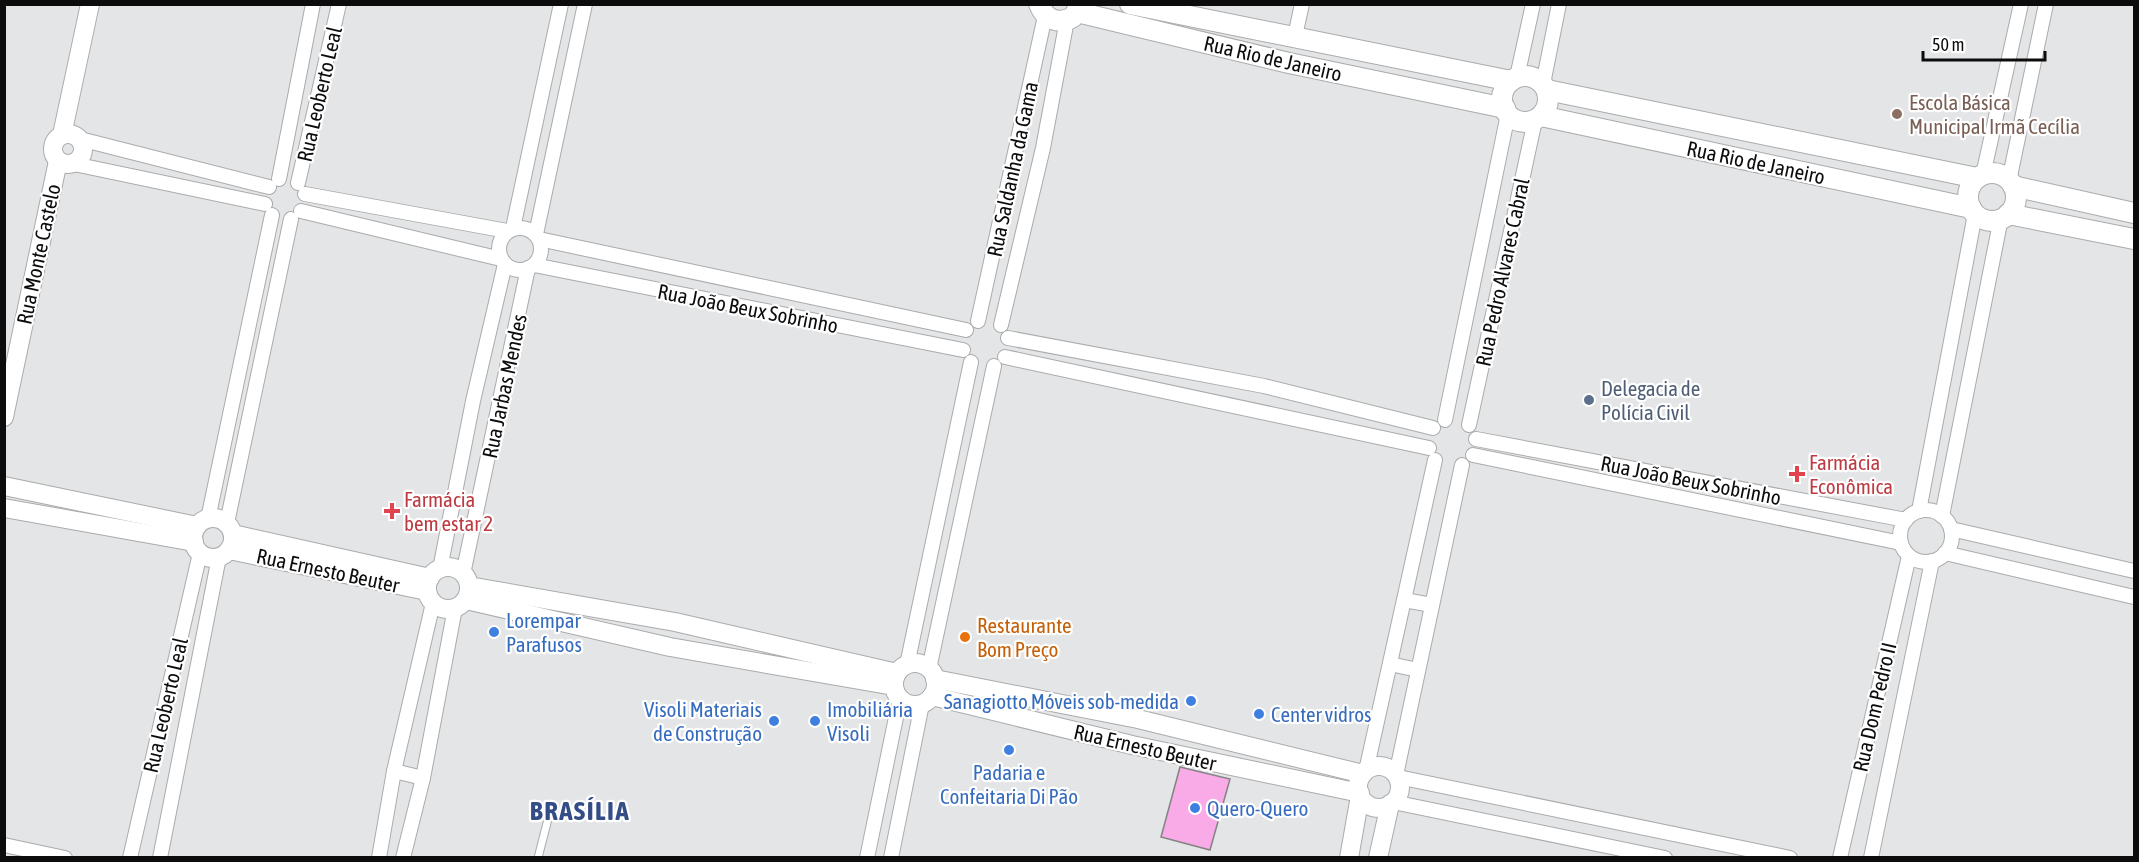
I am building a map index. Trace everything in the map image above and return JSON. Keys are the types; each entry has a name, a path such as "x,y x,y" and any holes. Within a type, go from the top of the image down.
{"main road":[{"name":"Rua Rio de Janeiro","path":"1130,4 1514,79"},
{"name":"Rua Rio de Janeiro","path":"1042,10 1052,20 1075,12 1507,111"},
{"path":"1319,69 1325,43"},
{"path":"1531,76 1545,87 1548,104 1538,118 1521,121 1507,111 1503,93 1514,79 1531,76"},
{"name":"Rua Rio de Janeiro","path":"1545,87 1980,177"},
{"name":"Rua Rio de Janeiro","path":"1538,118 1973,211"},
{"path":"2134,213 2011,184 1997,174 1980,177 1968,192 1973,211 1988,220 2004,216 2134,239"},
{"path":"2004,216 2015,201 2011,184"}],"street":[{"path":"66,162 83,153 71,137 90,4"},
{"name":"Rua Leoberto Leal","path":"130,858 313,4"},
{"name":"Rua Leoberto Leal","path":"160,858 339,4"},
{"path":"503,261 498,247 510,230 561,4"},
{"path":"538,237 525,228 510,230 302,189 286,179 274,183 71,137 53,147 66,162 503,261 516,270 531,266 541,253 538,237 585,4"},
{"path":"1295,36 1302,4"},
{"path":"1514,79 1533,4"},
{"path":"1545,87 1559,4"},
{"path":"1980,177 2021,4"},
{"path":"2011,184 2046,4"},
{"name":"Rua Saldanha da Gama","path":"978,321 1017,143 1042,10"},
{"name":"Rua Saldanha da Gama","path":"1004,332 1042,148 1075,12"},
{"name":"Rua Pedro Alvares Cabral","path":"1445,420 1507,111"},
{"name":"Rua Pedro Alvares Cabral","path":"1469,425 1538,118"},
{"path":"1017,143 1042,148"},
{"name":"Rua Monte Castelo","path":"4,417 66,162"},
{"path":"1919,511 1973,211"},
{"path":"1942,516 2004,216"},
{"name":"Rua João Beux Sobrinho","path":"538,237 966,330"},
{"name":"Rua Jarbas Mendes","path":"379,858 393,771 503,261"},
{"name":"Rua João Beux Sobrinho","path":"531,266 963,350"},
{"name":"Rua Jarbas Mendes","path":"403,858 423,778 531,266"},
{"path":"1360,795 1373,807 1384,807 1398,796 1397,776 1462,465 1473,455 1476,439 1469,425 1454,418 1445,420 1433,428 1264,386 1004,332 986,320 978,321 966,330 963,350 971,362 978,366 999,361 1432,454 1448,466 1462,465"},
{"path":"891,858 930,687 1004,332"},
{"path":"867,858 899,681 971,362"},
{"path":"1349,858 1360,795 1358,787 1364,772 1404,600 1432,454 1433,428"},
{"name":"Rua João Beux Sobrinho","path":"1476,439 1906,520"},
{"name":"Rua João Beux Sobrinho","path":"1473,455 1901,543"},
{"path":"4,486 200,535"},
{"path":"4,508 200,535 221,519 227,541 206,556 200,535"},
{"path":"1927,510 1942,516 1951,529 1950,546 1945,553 1932,561 1924,562 1909,556 1901,543 1900,535 1906,520 1919,511 1927,510"},
{"path":"1951,529 2134,571"},
{"name":"Rua Ernesto Beuter","path":"227,541 433,585"},
{"path":"1945,553 2134,597"},
{"name":"Rua Dom Pedro II","path":"1840,858 1909,556"},
{"name":"Rua Dom Pedro II","path":"1871,858 1932,561"},
{"path":"463,592 453,568 433,585 444,609 463,592 675,622 899,681 910,704 930,687"},
{"path":"463,592 670,647 899,681"},
{"path":"1404,600 1432,605"},
{"path":"899,681 919,663 930,687"},
{"path":"1390,664 1418,670"},
{"name":"Rua Ernesto Beuter","path":"930,687 1138,719 1364,772"},
{"name":"Rua Ernesto Beuter","path":"930,687 1132,745 1360,795"},
{"path":"1364,772 1382,766 1397,776 1790,858"},
{"path":"393,771 423,778"},
{"path":"1378,858 1392,803"},
{"path":"1392,803 1665,858"},
{"path":"4,845 64,858"}],"lane":[{"path":"538,858 548,819"}],"building":[{"name":"Quero-Quero","path":"1180,767 1230,779 1210,850 1161,837"}],"place":[{"name":"Escola Básica Municipal Irmã Cecília","path":"1897,114"},
{"name":"Delegacia de Polícia Civil","path":"1589,400"},
{"name":"Farmácia Econômica","path":"1797,474"},
{"name":"Farmácia bem estar 2","path":"392,511"},
{"name":"Lorempar Parafusos","path":"494,632"},
{"name":"Restaurante Bom Preço","path":"965,637"},
{"name":"Sanagiotto Móveis sob-medida","path":"1191,701"},
{"name":"Center vidros","path":"1259,714"},
{"name":"Visoli Materiais de Construção","path":"774,721"},
{"name":"Imobiliária Visoli","path":"815,721"},
{"name":"Padaria e Confeitaria Di Pão","path":"1009,750"},
{"name":"Quero-Quero","path":"1195,808"}],"district":[{"name":"BRASÍLIA","path":"580,810"}]}
